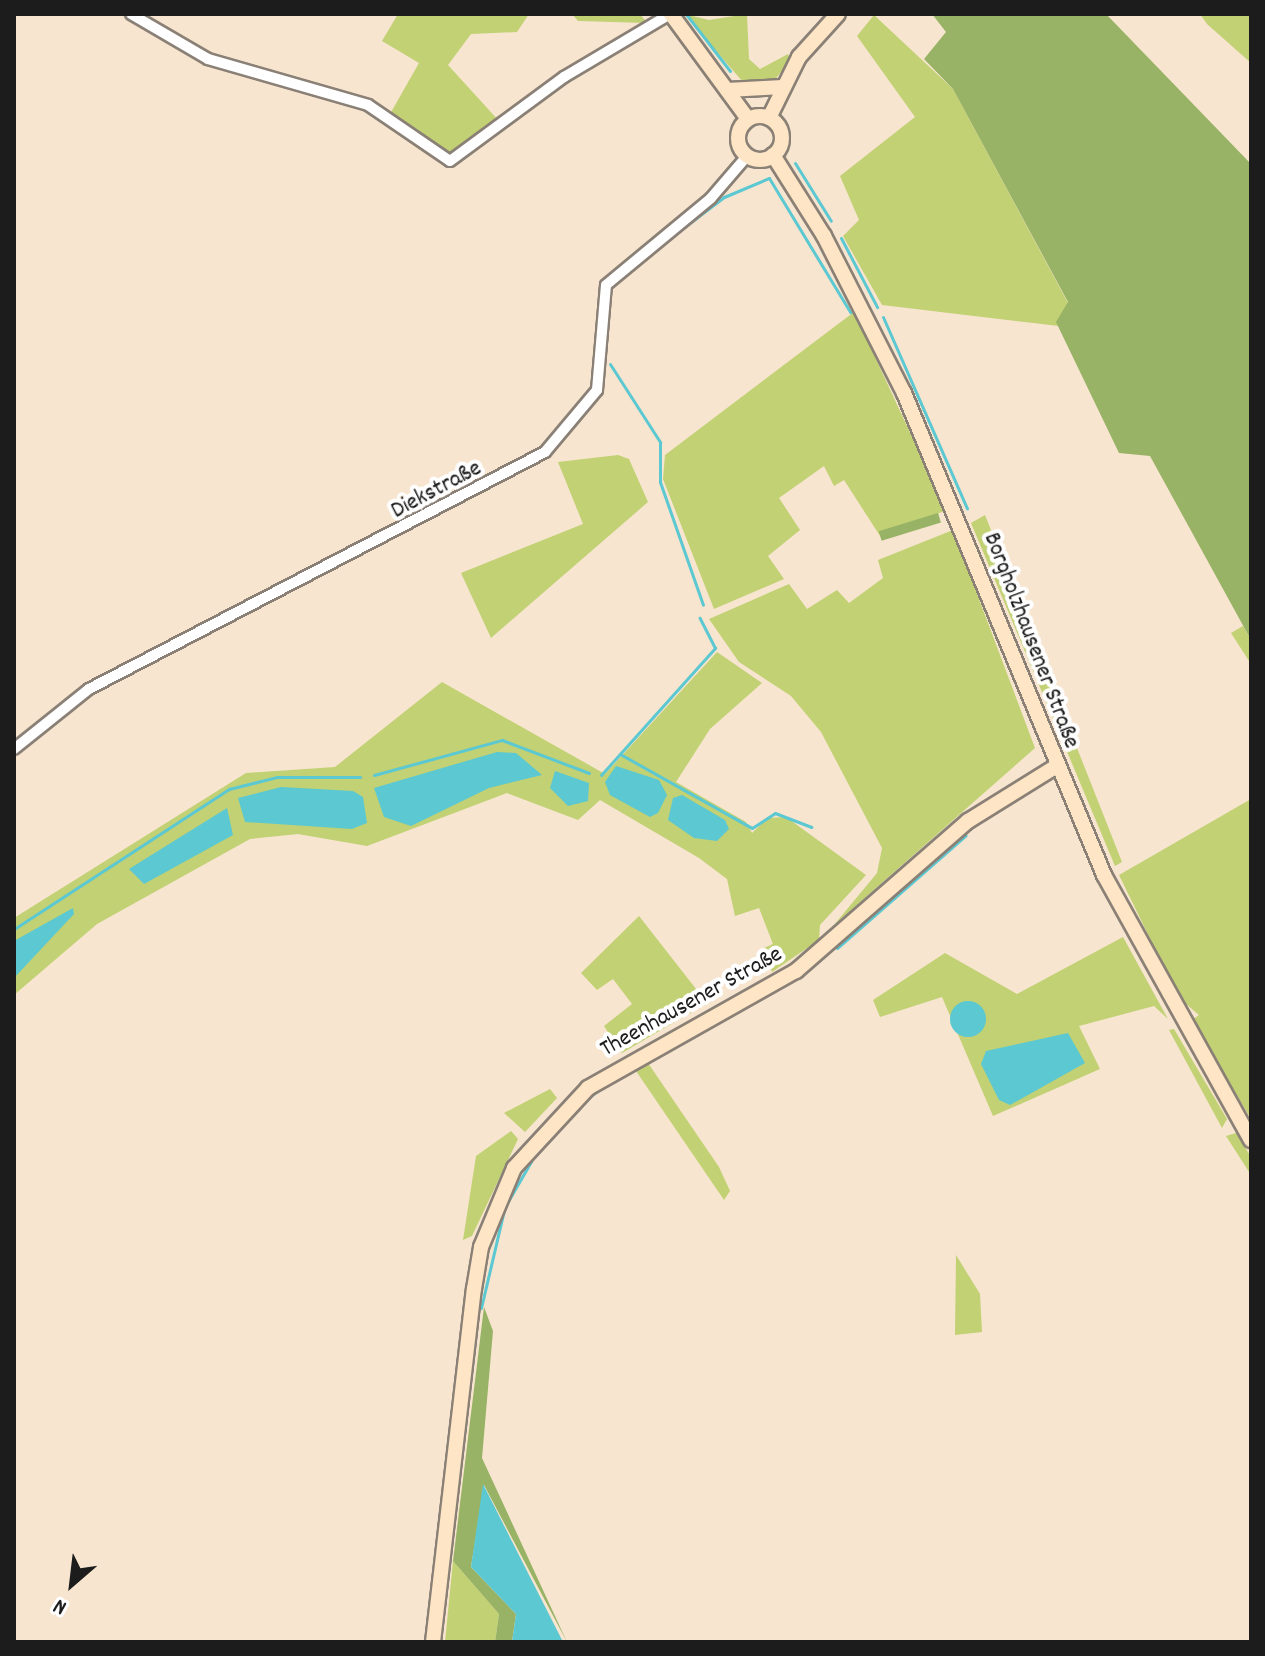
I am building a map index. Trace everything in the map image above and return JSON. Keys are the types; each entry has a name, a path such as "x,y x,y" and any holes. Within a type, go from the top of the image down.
{"main road":[{"path":"670,14 748,119"},
{"path":"769,118 783,87 838,14"},
{"path":"727,90 783,87"},
{"path":"748,119 769,118"},
{"path":"748,119 738,137 748,155 773,155 782,135 769,118"},
{"name":"Borgholzhausener Straße","path":"773,155 904,393 1055,767 1165,993 1251,1140"},
{"name":"Theenhausener Straße","path":"433,1642 479,1261 495,1206 523,1155 588,1088 648,1048 796,971 968,821 1055,767"}],"street":[{"path":"131,14 208,59 368,105 450,161 564,77 670,14"},
{"name":"Diekstraße","path":"14,749 89,689 545,452 597,390 606,285 711,198 748,155"}],"green space":[{"path":"398,14 529,14 517,32 471,34 448,65 499,121 449,157 390,114 419,63 382,41"},
{"path":"572,14 640,14 647,23 578,21"},
{"path":"684,14 709,20 747,14 749,59 760,69 788,54 790,60 774,81 743,82"},
{"path":"932,14 1106,14 1251,164 1251,640 1150,456 1119,453 1056,322 1068,302 953,89 924,59 946,32"},
{"path":"1200,14 1251,14 1251,63 1207,24"},
{"path":"874,15 953,89 1068,303 1059,326 882,305 843,236 859,220 840,176 915,117 857,36"},
{"path":"854,312 946,510 882,539 844,480 834,486 824,466 779,498 800,530 768,556 784,579 714,609 663,479 665,455"},
{"path":"618,455 629,459 648,502 491,638 461,573 583,524 558,462"},
{"path":"938,513 941,523 882,541 879,531"},
{"path":"985,515 1122,862 1115,866 971,523"},
{"path":"953,530 1035,748 834,925 877,873 882,848 821,732 791,696 739,662 709,619 789,584 807,609 837,590 849,603 883,578 878,560"},
{"path":"1243,626 1251,640 1251,664 1231,633"},
{"path":"717,652 762,683 710,729 676,782 746,822 752,833 767,818 786,817 866,875 820,925 819,940 772,972 764,948 773,944 759,908 735,916 727,879 699,858 600,800 578,820 507,793 367,846 298,834 250,839 97,924 14,995 14,918 246,773 335,767 442,682 605,774"},
{"path":"1251,799 1251,1119 1192,1020 1199,1015 1179,998 1119,875"},
{"path":"639,916 707,1003 622,1053 604,1026 632,1004 613,979 597,990 581,973"},
{"path":"1123,937 1168,1019 1154,1006 1079,1026 1100,1069 993,1116 942,997 880,1017 873,1000 945,953 1017,994"},
{"path":"1174,1029 1227,1119 1222,1128 1169,1030"},
{"path":"648,1063 719,1167 730,1191 724,1200 636,1071"},
{"path":"550,1089 557,1098 525,1132 504,1113"},
{"path":"511,1131 518,1139 472,1236 463,1240 476,1156"},
{"path":"1236,1133 1251,1157 1251,1175 1226,1136"},
{"path":"956,1255 980,1294 982,1332 955,1335"},
{"path":"484,1307 493,1331 482,1458 567,1642 484,1485 471,1567 516,1614 512,1642 495,1642 499,1614 453,1561"},
{"path":"453,1561 499,1614 495,1642 445,1642"}],"water":[{"path":"497,752 516,753 542,775 489,788 411,826 384,817 374,788"},
{"path":"616,766 659,780 667,795 658,813 650,817 610,795 605,782"},
{"path":"555,771 589,783 588,801 568,806 550,788"},
{"path":"281,787 353,791 363,797 367,823 352,829 245,822 238,798"},
{"path":"682,795 725,820 729,829 717,841 694,838 668,820 673,798"},
{"path":"227,808 233,835 144,884 129,869"},
{"path":"73,908 74,914 14,978 14,941"},
{"path":"968,1001 981,1006 986,1019 981,1032 968,1037 955,1032 950,1019 955,1006"},
{"path":"1068,1033 1085,1063 1010,1105 999,1100 981,1064 986,1051"},
{"path":"483,1484 563,1642 512,1642 516,1614 471,1567"}],"waterway":[{"path":"686,14 730,71"},
{"path":"795,163 831,221"},
{"path":"670,238 724,197 769,178 850,312"},
{"path":"841,238 877,307"},
{"path":"883,317 967,508"},
{"path":"610,364 660,442 660,482 703,605"},
{"path":"601,775 715,648 700,618"},
{"path":"374,775 502,740 589,773"},
{"path":"620,754 752,828 775,813 811,827"},
{"path":"14,929 229,789 277,777 360,777"},
{"path":"837,948 966,835"},
{"path":"589,1097 603,1087"},
{"path":"507,1203 533,1158"},
{"path":"481,1308 504,1210"}]}
